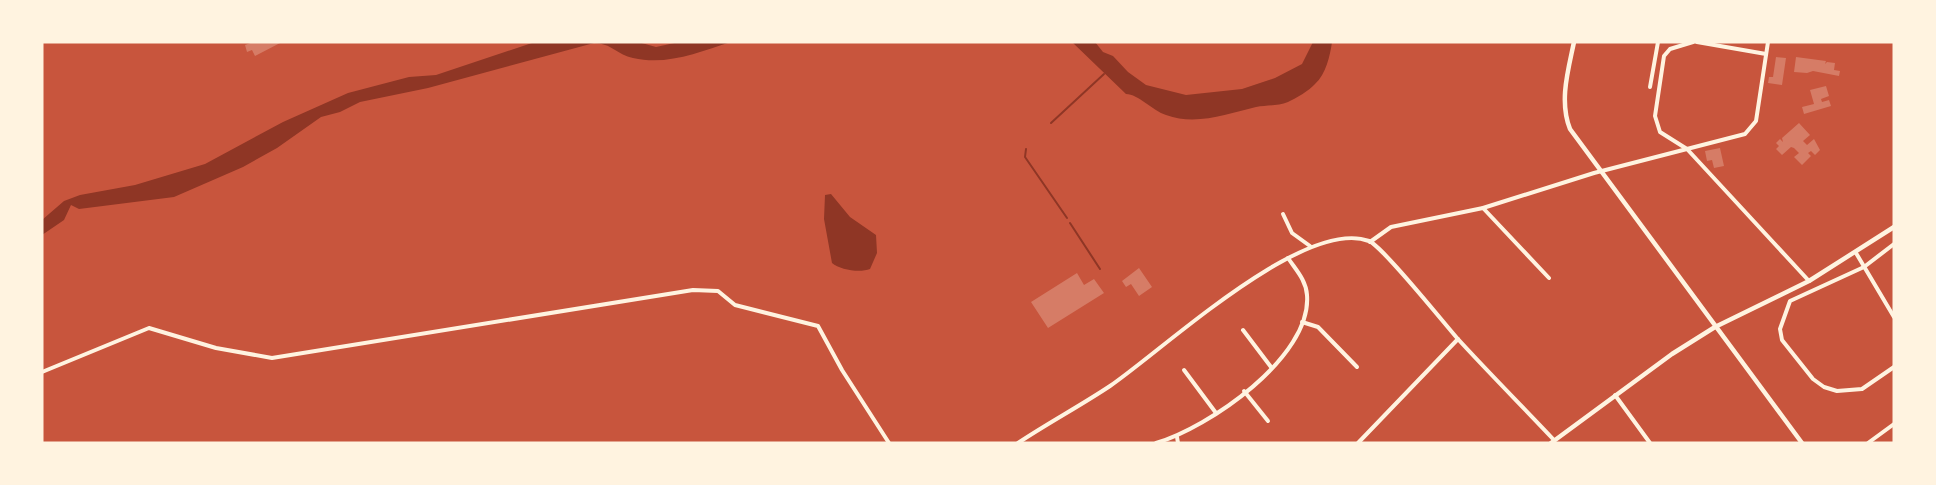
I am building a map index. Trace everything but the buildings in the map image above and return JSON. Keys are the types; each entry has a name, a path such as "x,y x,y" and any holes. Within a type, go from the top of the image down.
{"street":[{"path":"1574,42 1564,98 1566,119 1570,129 1802,443"},
{"path":"1650,87 1658,42"},
{"path":"1766,54 1695,42 1670,49 1664,56 1655,116 1660,132 1687,149 1809,281"},
{"path":"1370,242 1391,226 1483,208 1601,172 1738,137 1753,127 1768,42"},
{"path":"1483,208 1549,278"},
{"path":"1283,214 1292,233 1310,246"},
{"path":"1018,443 1111,385 1220,303 1288,258 1310,246 1357,238 1370,242 1552,441 1715,327 1809,281 1856,254 1894,227"},
{"path":"1894,244 1864,267 1790,301 1780,329 1782,340 1813,379 1837,392 1862,389 1894,366"},
{"path":"1856,254 1894,317"},
{"path":"1156,443 1177,437 1200,425 1244,392 1285,356 1302,322 1307,297 1305,281 1288,258"},
{"path":"42,372 149,328 207,346 272,358 693,290 709,290 718,291 735,305 818,326 842,370 889,443"},
{"path":"1302,322 1318,327 1357,367"},
{"path":"1244,330 1271,368"},
{"path":"1358,443 1458,339"},
{"path":"1184,370 1216,413"},
{"path":"1244,392 1268,422"},
{"path":"1615,395 1650,443"},
{"path":"1868,443 1894,424"},
{"path":"1177,437 1178,443"}],"shaded area":[{"path":"535,42 638,42 656,47 679,42 731,42 683,57 658,60 633,58 605,45 594,43 428,88 360,102 340,112 321,117 277,148 243,167 174,197 79,209 71,205 64,220 42,235 42,220 64,201 80,195 135,185 205,164 283,122 348,93 409,77 436,75"},
{"path":"1072,42 1095,42 1103,52 1113,56 1128,72 1146,85 1186,95 1242,89 1275,78 1302,64 1313,42 1332,42 1329,59 1319,80 1294,99 1223,116 1189,119 1166,115 1126,94"},
{"path":"831,194 850,217 876,235 877,253 870,269 850,270 832,263 824,219 825,195"}],"waterway":[{"path":"1051,123 1104,74"},
{"path":"1026,149 1025,157 1067,218"},
{"path":"1070,223 1100,269"}]}
